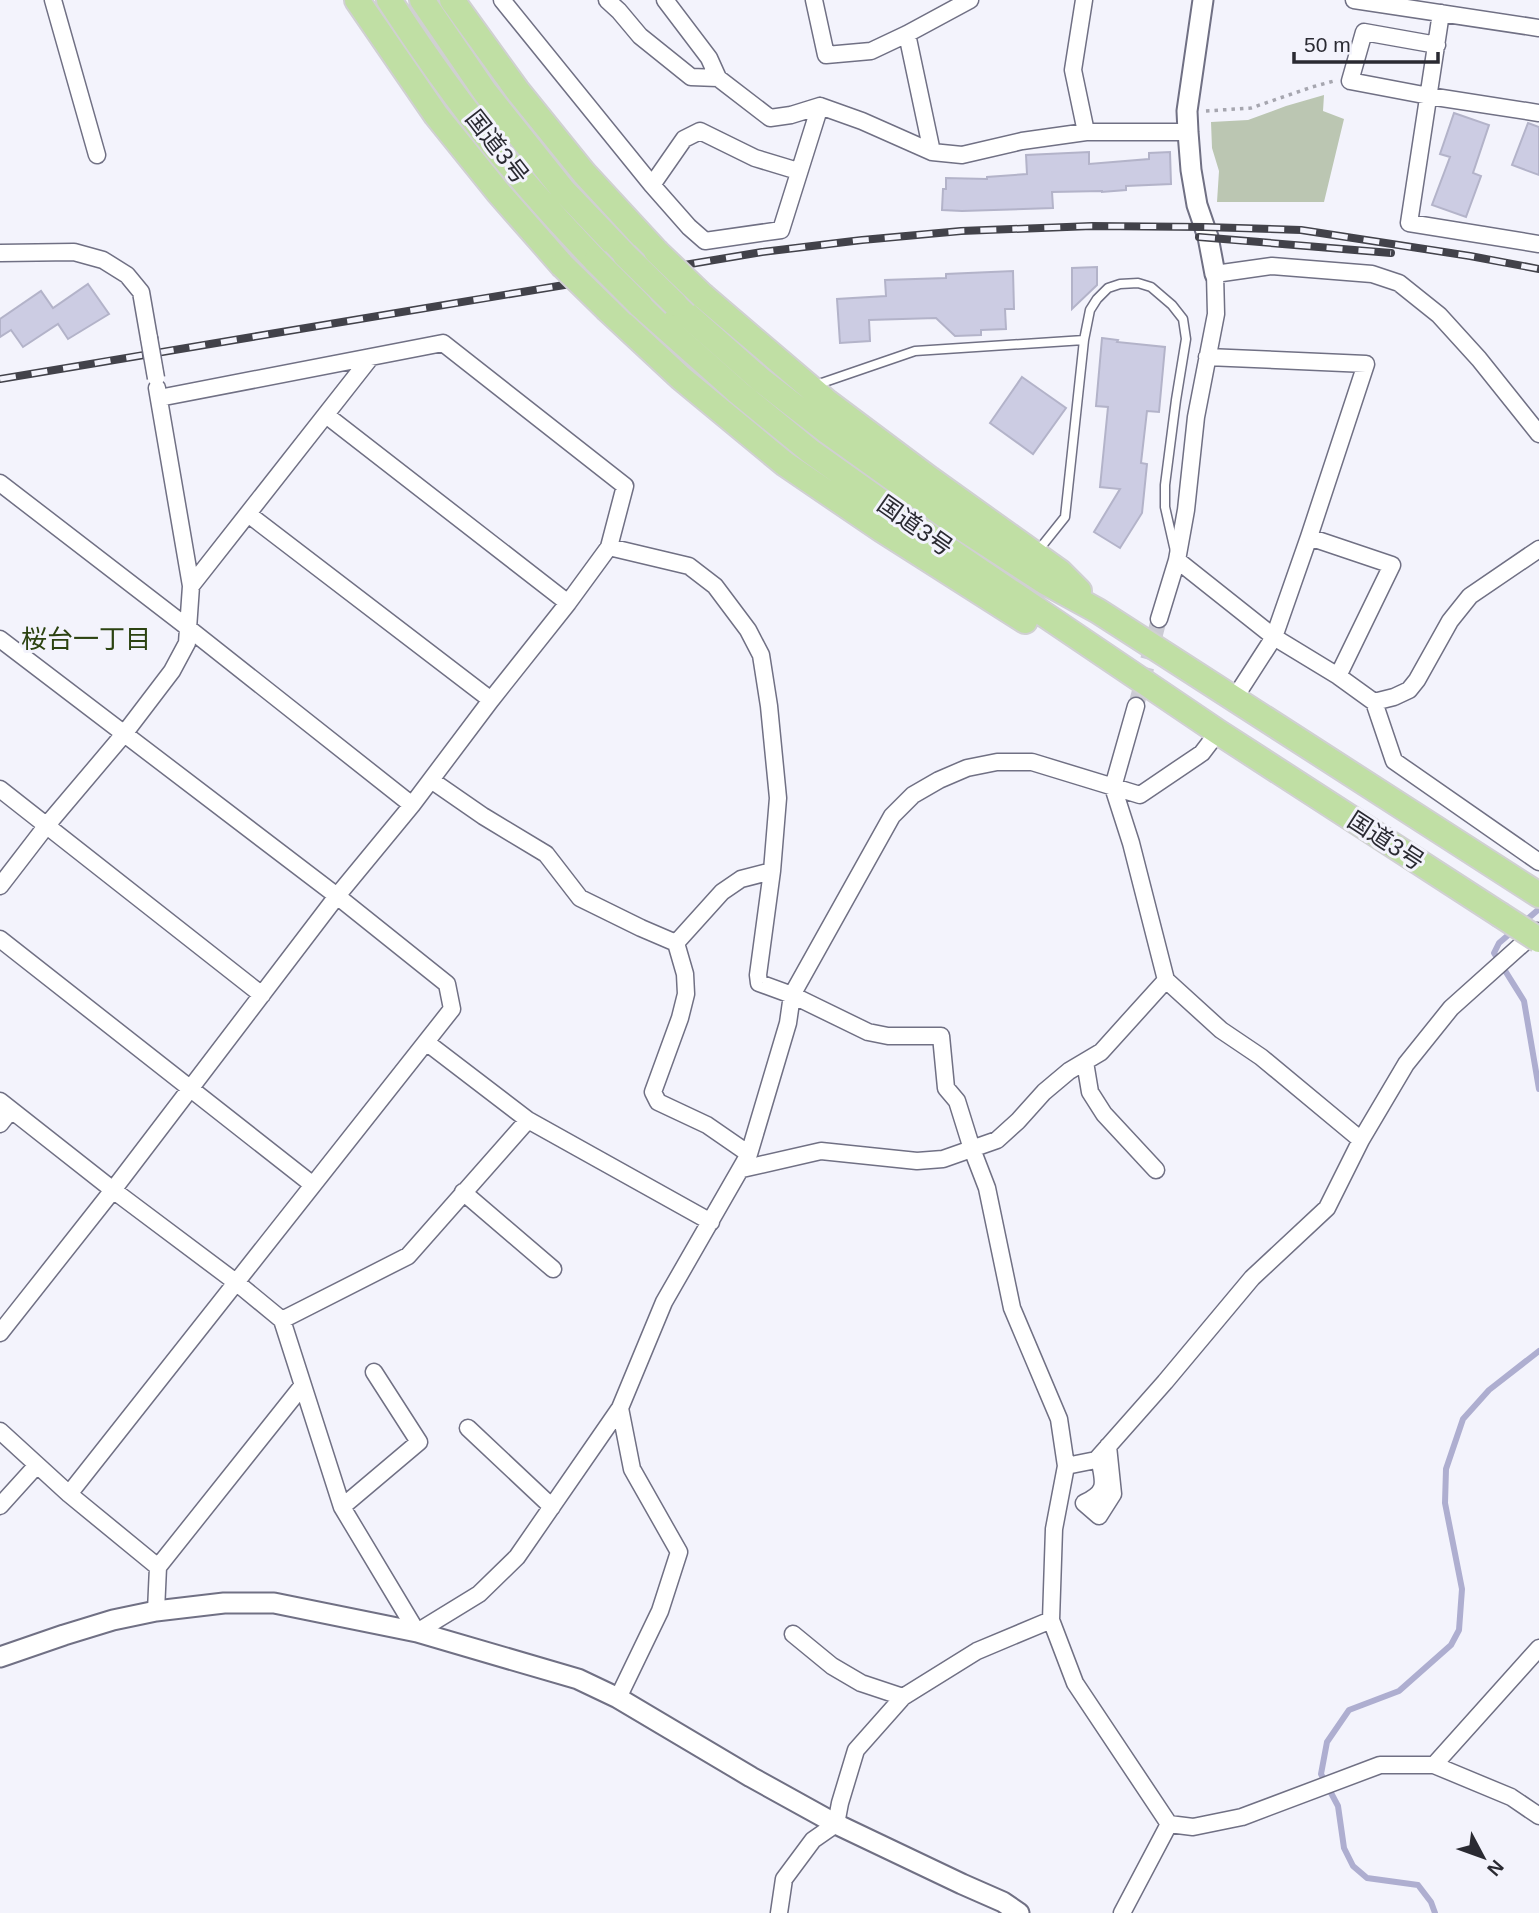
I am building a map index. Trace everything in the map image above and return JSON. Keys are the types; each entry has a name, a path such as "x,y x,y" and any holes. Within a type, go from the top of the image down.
{"highway":[{"path":"357,0 436,114 498,192 562,265 681,378 785,464 882,530 1028,623 1079,638"},
{"name":"国道3号","path":"389,0 468,111 530,189 640,305 739,393 810,451 949,550 1218,732 1539,940"},
{"name":"国道3号","path":"422,0 485,92 563,190 675,304 752,372 828,432 976,537 1045,582 1098,611 1534,891"},
{"path":"452,0 517,90 584,173 656,251 703,296 809,387 930,479 1060,572 1098,611"}],"street":[{"path":"53,0 97,155"},
{"path":"502,0 652,185 705,241 781,230 820,106"},
{"path":"607,0 640,36 691,77 718,78"},
{"path":"665,0 709,58 718,78 770,118 791,116 820,106 932,152 962,155 1022,141 1086,132 1188,132"},
{"path":"814,0 826,55 871,51 970,0"},
{"path":"1084,0 1073,69 1086,132"},
{"path":"1159,619 1177,560 1186,510 1196,417 1216,314 1215,274 1191,170 1188,132 1188,111 1203,0"},
{"path":"1354,0 1539,28"},
{"path":"1441,13 1409,223 1539,244"},
{"path":"1437,45 1364,32 1350,81 1539,113"},
{"path":"907,34 932,152"},
{"path":"652,185 684,139 700,131 755,158 798,171"},
{"path":"0,253 74,252 103,260 127,275 141,292 191,586 187,643 172,671 0,886"},
{"path":"1215,274 1272,266 1372,274 1399,283 1439,315 1479,359 1539,434"},
{"path":"0,1333 113,1190 337,896 412,805 568,603 609,547 625,485 443,343 159,398"},
{"path":"191,586 371,357"},
{"path":"1207,357 1366,364 1274,636 1234,699"},
{"path":"327,415 568,603"},
{"path":"0,483 412,805"},
{"path":"248,514 491,700"},
{"path":"1309,537 1392,565 1338,676"},
{"path":"609,547 689,566 715,586 748,630 761,655 778,798 759,983 792,995 868,1032 888,1036 941,1036 946,1088 957,1101 987,1188 1012,1308 1059,1419 1066,1466 1054,1529 1051,1620 1075,1683 1169,1824 1193,1827 1242,1817 1380,1765 1434,1765 1511,1797 1539,1816"},
{"path":"1374,702 1409,690 1450,621 1470,596 1539,549"},
{"path":"1177,560 1274,636 1374,702 1394,761 1539,862"},
{"path":"0,639 337,896 447,984 452,1009 69,1494"},
{"path":"1136,706 1113,787 1131,842 1166,980 1221,1030 1261,1057 1361,1140"},
{"path":"417,1632 479,1594 517,1557 620,1408 664,1302 746,1161 788,1023 792,995 892,816 913,795 939,780 967,768 997,762 1032,762 1140,795 1202,753 1218,732"},
{"path":"431,780 482,816 546,854 580,898 676,943"},
{"path":"0,789 262,995"},
{"path":"676,943 722,892 741,879 772,871"},
{"path":"1066,1466 1096,1460 1252,1278 1327,1208 1361,1140 1406,1064 1451,1008 1539,929"},
{"path":"0,939 313,1185"},
{"path":"676,943 685,974 686,995 653,1093 658,1102 707,1125 746,1161"},
{"path":"746,1161 821,1151 917,1161 943,1159 997,1140 1069,1071 1101,1052 1166,980"},
{"path":"426,1042 528,1119 710,1222"},
{"path":"1084,1062 1090,1092 1104,1114 1156,1170"},
{"path":"0,1124 6,1106 282,1320 342,1507 417,1632"},
{"path":"282,1320 408,1256 528,1119"},
{"path":"463,1192 553,1269"},
{"path":"342,1507 419,1442 374,1372"},
{"path":"156,1611 158,1567 303,1385"},
{"path":"618,1698 660,1611 678,1552 632,1469 620,1408"},
{"path":"468,1428 552,1507"},
{"path":"0,1431 69,1494 158,1567"},
{"path":"0,1506 37,1465"},
{"path":"0,1657 101,1624 156,1611 223,1602 274,1603 417,1632 578,1679 618,1698 836,1824 1003,1902 1019,1913"},
{"path":"779,1913 784,1879 814,1840 836,1824 839,1803 856,1750 903,1697 977,1651 1051,1620"},
{"path":"793,1634 832,1666 861,1683 903,1697"},
{"path":"1434,1765 1538,1650"},
{"path":"1122,1913 1169,1824"}],"lane":[{"path":"1035,555 1065,517 1084,340 1090,310 1108,288 1138,283 1151,287 1172,305 1183,319 1186,339 1165,496 1165,508 1177,560"},
{"path":"809,387 915,351 1084,340"}],"path":[{"path":"1202,111 1251,108 1312,87 1339,80 1350,81"}],"green space":[{"path":"1324,95 1323,111 1344,119 1324,202 1217,202 1219,171 1212,148 1211,122 1248,120"}],"building":[{"path":"1454,113 1489,125 1473,173 1481,176 1466,217 1432,205 1450,157 1440,154"},
{"path":"1528,123 1539,127 1539,175 1512,165"},
{"path":"1089,152 1089,164 1149,159 1149,153 1170,152 1171,184 1126,186 1126,190 1102,192 1052,192 1053,208 942,210 946,178 987,179 1027,174 1026,155"},
{"path":"1097,267 1097,285 1072,309 1072,268"},
{"path":"1013,271 1014,309 1005,309 1006,329 981,330 981,335 955,336 936,318 869,320 870,341 840,343 837,299 886,296 885,280 946,278 946,274"},
{"path":"88,284 109,314 68,339 58,324 23,347 11,330 0,337 0,319 41,291 53,308"},
{"path":"1102,338 1165,347 1159,412 1147,411 1141,463 1147,464 1142,513 1120,548 1094,532 1120,489 1100,487 1108,407 1096,406"},
{"path":"1022,377 1066,408 1033,454 990,423"}],"waterway":[{"path":"1524,922 1539,909"},
{"path":"1513,931 1499,943 1494,953 1524,1001 1539,1089"},
{"path":"1435,1913 1431,1902 1418,1885 1367,1878 1353,1866 1344,1848 1338,1806 1321,1774 1327,1742 1349,1710 1399,1691 1451,1645 1459,1630 1462,1589 1445,1503 1446,1469 1463,1419 1489,1390 1539,1351"}],"tunnel":[{"path":"1136,706 1159,619"}],"railway":[{"path":"0,379 762,252 961,231 1092,226 1301,230 1539,269"},
{"path":"1199,237 1391,253"}],"district":[{"name":"桜台一丁目","path":"86,639"}]}
